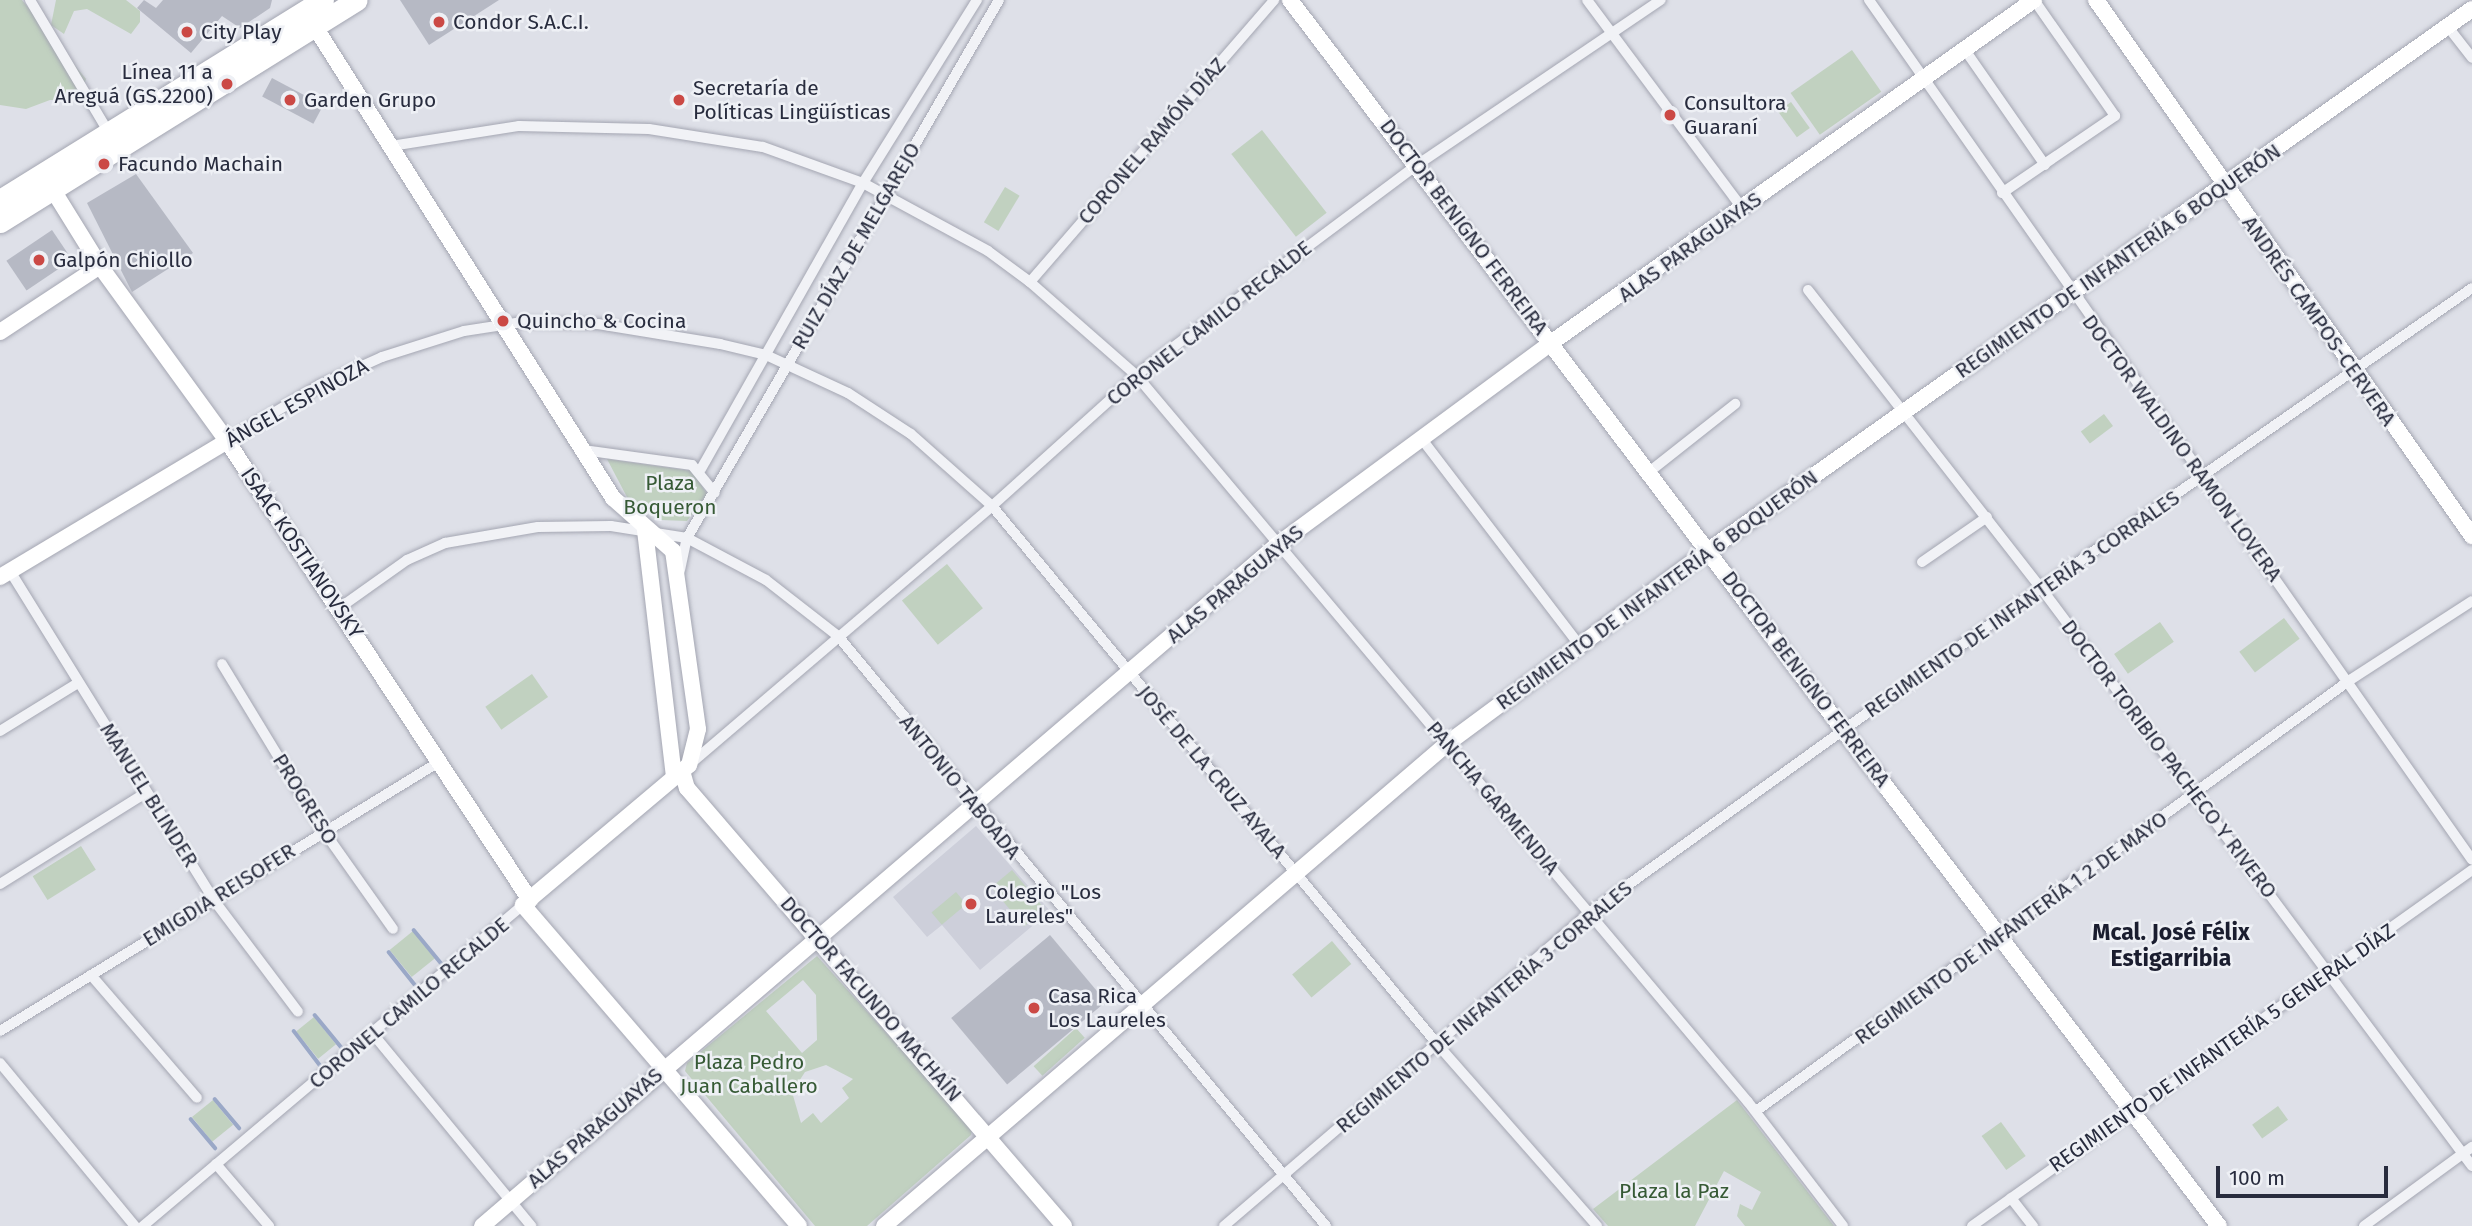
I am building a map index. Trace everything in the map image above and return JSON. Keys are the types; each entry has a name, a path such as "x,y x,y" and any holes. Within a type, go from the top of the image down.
{"highway":[{"path":"0,200 47,181 329,0"},
{"path":"0,222 109,133 314,12 357,0"}],"street":[{"path":"30,0 109,133"},
{"name":"RUIZ DÍAZ DE MELGAREJO","path":"701,469 863,183 977,0"},
{"name":"RUIZ DÍAZ DE MELGAREJO","path":"680,570 687,538 999,0"},
{"name":"CORONEL RAMÓN DÍAZ","path":"1030,282 1275,0"},
{"name":"DOCTOR BENIGNO FERREIRA","path":"1290,0 1418,165 2219,1226"},
{"path":"1587,0 1743,209"},
{"name":"CORONEL CAMILO RECALDE","path":"143,1226 373,1034 992,506 1136,375 1418,165 1661,0"},
{"name":"DOCTOR WALDINO RAMON LOVERA","path":"1869,0 2072,295 2350,680 2472,860"},
{"path":"2002,193 2113,119 2116,111 2034,0"},
{"name":"ALAS PARAGUAYAS","path":"482,1226 665,1067 820,939 1129,675 1277,545 1421,438 2034,0"},
{"name":"ANDRÉS CAMPOS-CERVERA","path":"2096,0 2472,536"},
{"name":"REGIMIENTO DE INFANTERÍA 6 BOQUERÓN","path":"884,1226 1448,743 1709,550 2225,187 2472,9"},
{"path":"314,12 391,146 613,498 645,530 673,551 680,570 698,729 682,771"},
{"path":"2448,27 2472,58"},
{"path":"1965,50 2045,165"},
{"name":"PANCHA GARMENDIA","path":"391,146 519,126 649,129 762,147 863,183 988,251 1030,282 1136,375 1756,1111 1843,1226"},
{"name":"ISAAC KOSTIANOVSKY","path":"47,181 100,266 227,441 439,762 526,902"},
{"path":"0,332 100,266"},
{"name":"REGIMIENTO DE INFANTERÍA 3 CORRALES","path":"1224,1226 1589,913 2041,588 2203,478 2472,288"},
{"name":"DOCTOR TORIBIO PACHECO Y RIVERO","path":"1808,290 2041,588 2329,973 2467,1150 2472,1166"},
{"name":"ÁNGEL ESPINOZA","path":"5,574 227,441 371,362 452,334 505,324 598,324 766,355 788,364"},
{"name":"JOSÉ DE LA CRUZ AYALA","path":"788,364 882,413 992,506 1129,675 1296,871 1438,1045 1597,1226"},
{"path":"1649,472 1735,404"},
{"path":"1421,438 1579,645"},
{"path":"583,450 701,469 715,493"},
{"path":"1922,562 1986,517"},
{"name":"ANTONIO TABOADA","path":"338,609 407,559 445,543 538,527 645,530 687,538 766,580 838,636 974,806 1326,1226"},
{"name":"DOCTOR FACUNDO MACHAÍN","path":"645,530 682,771 687,788 820,939 1064,1226"},
{"name":"MANUEL BLINDER","path":"5,574 78,683 214,899 298,1012"},
{"name":"REGIMIENTO DE INFANTERÍA 1 2 DE MAYO","path":"1756,1111 2196,795 2350,680 2472,601"},
{"name":"PROGRESO","path":"222,664 323,830 393,929"},
{"path":"0,731 78,683"},
{"name":"EMIGDIA REISOFER","path":"0,1031 323,830 439,762"},
{"path":"0,884 147,792"},
{"name":"REGIMIENTO DE INFANTERÍA 5 GENERAL DÍAZ","path":"1972,1226 2472,870"},
{"path":"526,902 799,1226"},
{"path":"91,975 197,1098"},
{"path":"373,1034 531,1226"},
{"path":"0,1063 135,1226"},
{"path":"2364,1226 2467,1150"},
{"path":"216,1164 269,1226"},
{"path":"2011,1198 2033,1226"}],"shaded area":[{"name":"Colegio \"Los Laureles\"","path":"976,826 1050,911 980,970 942,925 927,937 893,897"}],"green space":[{"path":"0,0 22,0 86,79 79,100 50,100 26,109 0,105"},
{"path":"56,0 126,0 140,11 140,22 131,34 87,9 74,11 64,34 51,25"},
{"path":"1852,50 1881,92 1820,135 1791,93"},
{"path":"1791,102 1810,128 1797,137 1778,111"},
{"path":"1262,130 1327,213 1296,237 1231,154"},
{"path":"1005,187 1020,196 998,231 984,222"},
{"path":"2104,414 2113,426 2090,443 2081,431"},
{"name":"Plaza Boqueron","path":"607,459 692,471 707,494 687,521 661,520 628,499"},
{"path":"947,564 983,608 938,645 902,601"},
{"path":"2284,618 2300,639 2255,672 2239,652"},
{"path":"2160,622 2174,642 2128,674 2114,654"},
{"path":"532,674 548,697 501,730 485,707"},
{"path":"81,846 96,870 47,900 33,876"},
{"path":"1012,870 1045,909 1024,926 991,887"},
{"path":"956,892 966,904 942,925 931,913"},
{"path":"413,931 435,958 412,977 390,950"},
{"path":"1332,941 1351,964 1311,997 1292,974"},
{"name":"Plaza Pedro Juan Caballero","path":"817,956 972,1128 971,1135 867,1226 815,1226 685,1071 687,1063","holes":["803,980 816,995 817,1040 802,1053 766,1011","826,1065 853,1079 842,1088 849,1098 821,1123 813,1113 801,1123 792,1092 805,1072"]},
{"path":"314,1017 336,1044 318,1059 296,1031"},
{"path":"1076,1028 1085,1038 1042,1076 1034,1066"},
{"path":"213,1100 233,1125 212,1142 192,1117"},
{"name":"Plaza la Paz","path":"1737,1100 1834,1226 1745,1226 1737,1216 1740,1204 1752,1210 1761,1192 1724,1171 1695,1226 1608,1226 1593,1209"},
{"path":"2278,1106 2288,1120 2262,1139 2252,1125"},
{"path":"2001,1122 2026,1156 2006,1170 1982,1136"}],"building":[{"path":"144,0 156,8 163,0 272,0 270,8 240,28 222,16 191,53 137,8"},
{"name":"Condor S.A.C.I.","path":"400,0 499,0 429,45"},
{"name":"Garden Grupo","path":"272,78 323,105 313,124 262,97"},
{"path":"136,174 193,253 132,292 87,203"},
{"name":"Galpón Chiollo","path":"52,230 72,260 27,291 6,261"},
{"name":"Casa Rica Los Laureles","path":"1050,935 1106,1002 1007,1085 951,1018"}],"waterway":[{"path":"414,930 441,963"},
{"path":"389,952 416,986"},
{"path":"315,1015 342,1048"},
{"path":"294,1031 320,1065"},
{"path":"215,1099 239,1128"},
{"path":"191,1119 215,1148"}],"place":[{"name":"Condor S.A.C.I.","path":"439,22"},
{"name":"City Play","path":"187,32"},
{"name":"Línea 11 a Areguá (GS.2200)","path":"227,84"},
{"name":"Garden Grupo","path":"290,100"},
{"name":"Secretaría de Políticas Lingüísticas","path":"679,100"},
{"name":"Consultora Guaraní","path":"1670,115"},
{"name":"Facundo Machain","path":"104,164"},
{"name":"Galpón Chiollo","path":"39,260"},
{"name":"Quincho & Cocina","path":"503,321"},
{"name":"Colegio \"Los Laureles\"","path":"971,904"},
{"name":"Casa Rica Los Laureles","path":"1034,1008"}],"district":[{"name":"Mcal. José Félix Estigarribia","path":"2171,945"}]}
